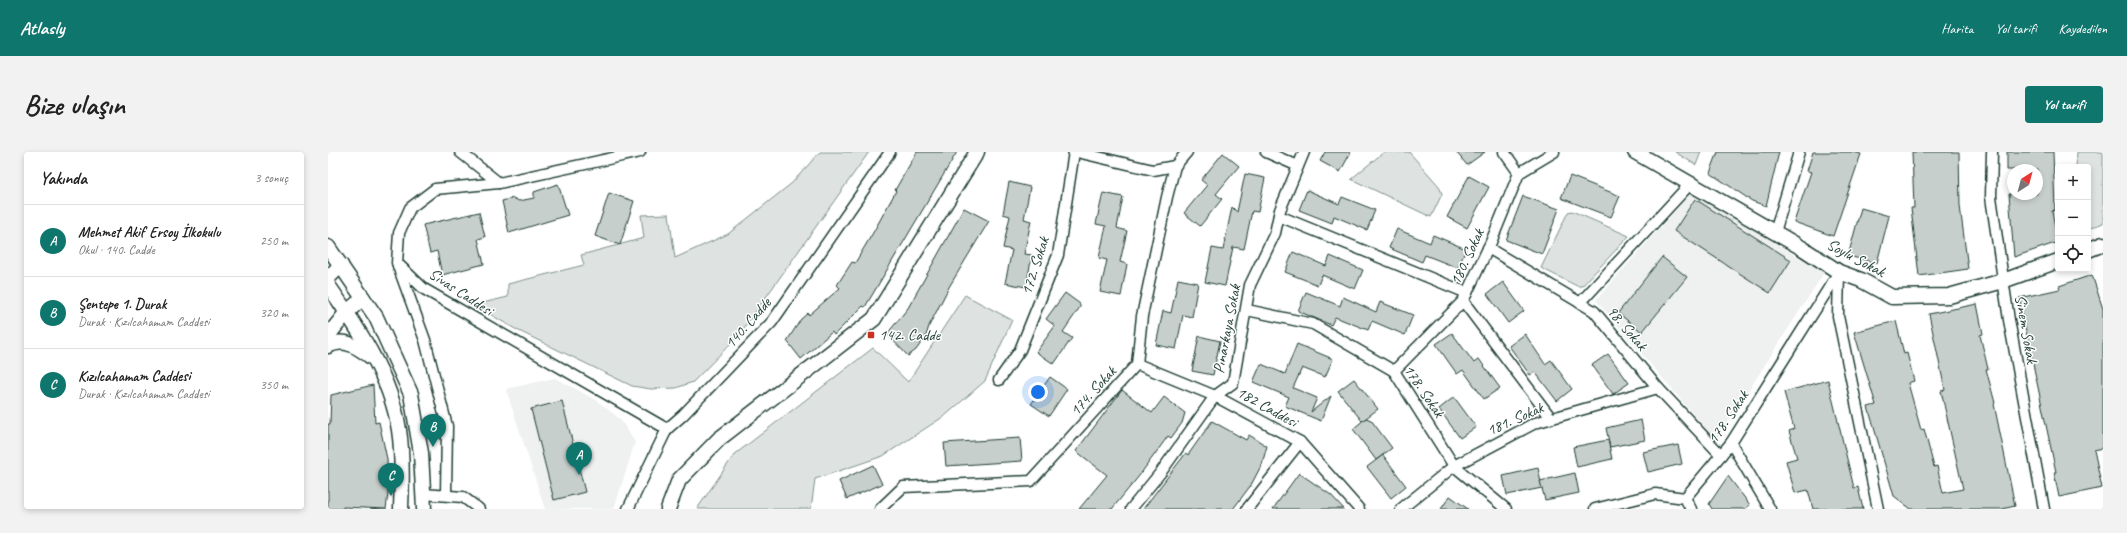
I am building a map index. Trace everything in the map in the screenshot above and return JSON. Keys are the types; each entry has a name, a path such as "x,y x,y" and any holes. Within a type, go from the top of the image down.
{"street":[{"path":"460,152 499,183"},
{"path":"446,495 447,426 425,340 397,263 399,233 410,208 435,189 499,183 640,152"},
{"name":"140. Cadde","path":"628,509 667,430 683,416 772,322 890,152"},
{"path":"668,509 679,480 718,439 874,319 977,152"},
{"name":"172. Sokak","path":"999,380 1020,350 1058,255 1074,152"},
{"path":"1077,152 1153,170 1175,166"},
{"name":"174. Sokak","path":"880,509 903,487 1031,481 1137,364 1142,316 1175,166 1187,152"},
{"path":"1266,152 1298,166"},
{"name":"Pınarkaya Sokak","path":"1131,509 1161,472 1215,396 1232,383 1247,310 1250,285 1275,233 1279,216 1304,152"},
{"path":"1504,152 1519,173 1554,152"},
{"path":"1775,232 1799,152"},
{"name":"Sinem Sokak","path":"1992,152 1991,197 2003,281 2044,509"},
{"name":"Soylu Sokak","path":"1643,154 1690,184 1775,232 1839,272 1861,280 1892,297 1949,296 2003,281 2055,262"},
{"name":"180. Sokak","path":"1394,371 1465,297 1488,248 1519,173"},
{"path":"1580,303 1690,184"},
{"path":"1279,216 1465,297 1551,418"},
{"path":"2091,249 2103,244"},
{"path":"328,247 376,318 411,394 421,453 424,509"},
{"name":"98. Sokak","path":"1488,248 1594,312 1658,388 1720,455"},
{"name":"Sivas Caddesi","path":"397,263 424,289 667,430"},
{"path":"328,278 341,265"},
{"path":"1839,272 1839,323 1878,509"},
{"name":"178. Sokak","path":"1684,498 1731,443 1839,272"},
{"path":"328,286 373,359 389,390 399,430 402,494 401,509"},
{"path":"328,336 346,313 363,298"},
{"name":"178. Sokak","path":"1247,310 1313,324 1394,371 1454,466 1506,509"},
{"path":"328,346 343,342 353,345 373,359"},
{"name":"182 Caddesi","path":"1137,364 1215,396 1300,442 1359,509"},
{"name":"181. Sokak","path":"1401,509 1454,466 1535,423 1658,388"},
{"path":"1247,509 1300,442"},
{"path":"1731,443 1770,509"},
{"path":"423,494 463,497 479,509"},
{"path":"1595,509 1655,494 1684,498 1691,509"}],"shaded area":[{"path":"820,152 869,152 739,335 693,382 676,388 651,389 632,386 517,330 474,305 508,297 508,284 584,265 581,255 644,238 641,215 669,214 675,258 728,234 792,183"},
{"path":"1384,152 1409,152 1439,186 1442,194 1431,217 1351,179"},
{"path":"1675,152 1701,152 1696,165"},
{"path":"2077,152 2103,152 2103,223 2091,228 2091,164 2076,164"},
{"path":"1692,192 1824,273 1716,441 1596,300"},
{"path":"1572,211 1629,236 1582,286 1577,286 1541,268 1568,212"},
{"path":"965,295 1012,320 985,381 946,415 883,456 815,479 811,509 697,509 734,455 873,348 908,382"},
{"path":"555,378 596,400 620,419 635,442 614,509 545,509 506,389"}],"building":[{"path":"917,152 957,152 865,307 863,306 834,335 832,332 801,359 787,341 801,319 808,313 809,315 840,288 837,285 852,262 855,263"},
{"path":"1325,152 1351,152 1340,172 1320,161"},
{"path":"1456,152 1485,152 1467,165"},
{"path":"1718,152 1779,152 1766,206 1752,201 1710,173"},
{"path":"1813,152 1853,152 1861,154 1833,236 1794,222 1811,172 1807,171"},
{"path":"1912,152 1959,152 1960,206 1968,269 1919,276 1911,208 1914,208"},
{"path":"2007,152 2053,152 2055,210 2052,211 2055,226 2055,243 2014,257 2009,200 2043,200 2043,164 2007,164"},
{"path":"1223,153 1239,166 1216,194 1222,199 1200,226 1184,213 1207,185 1201,180"},
{"path":"1245,174 1265,178 1258,212 1252,211 1244,249 1233,247 1225,286 1205,282 1212,248 1223,250 1232,207 1237,212"},
{"path":"1469,176 1489,187 1467,228 1447,217"},
{"path":"1570,176 1620,196 1611,217 1561,198"},
{"path":"1009,182 1030,187 1024,219 1031,221 1024,254 1032,255 1026,287 1005,283 1012,250 1003,248 1010,216 1003,214"},
{"path":"558,184 568,215 509,233 502,201 513,198 519,201 534,198 534,192"},
{"path":"1307,190 1339,204 1342,197 1375,210 1367,230 1334,216 1332,223 1299,210"},
{"path":"609,193 634,201 620,245 595,236"},
{"path":"1103,193 1123,197 1117,228 1127,231 1120,262 1127,264 1121,296 1100,292 1107,260 1099,258 1106,226 1096,224"},
{"path":"1523,196 1559,209 1542,254 1506,240"},
{"path":"1695,199 1791,260 1770,293 1674,231"},
{"path":"964,208 989,221 949,287 929,326 926,336 916,350 908,356 887,334 908,308"},
{"path":"1861,208 1889,216 1877,263 1848,256"},
{"path":"479,212 485,237 478,239 484,264 442,275 437,251 430,253 423,225"},
{"path":"1397,229 1430,243 1433,235 1466,249 1458,268 1425,255 1422,262 1389,248"},
{"path":"1293,252 1326,266 1330,256 1363,270 1355,289 1322,275 1318,285 1285,272"},
{"path":"1662,257 1687,277 1642,332 1618,313"},
{"path":"2092,275 2103,309 2103,448 2094,450 2102,488 2059,497 2054,472 2056,472 2019,298 2060,289 2059,286"},
{"path":"1178,279 1198,283 1192,317 1183,315 1176,349 1156,345 1163,311 1171,313"},
{"path":"1503,282 1524,311 1508,323 1487,294"},
{"path":"1306,292 1340,306 1343,297 1376,312 1380,302 1413,315 1405,335 1372,321 1368,330 1335,317 1331,325 1298,311"},
{"path":"1065,293 1080,304 1080,307 1063,332 1072,338 1054,364 1036,352 1055,326 1046,319"},
{"path":"1977,304 1983,334 1980,335 1988,369 1986,369 1995,403 2015,506 2002,509 1911,509 1894,496 1868,407 1876,405 1854,332 1896,321 1904,354 1907,353 1914,381 1908,383 1921,430 1924,429 1934,467 1937,466 1943,493 1963,489 1941,391 1945,390 1929,314"},
{"path":"1452,333 1474,363 1479,359 1500,388 1484,399 1463,370 1457,374 1436,344"},
{"path":"1525,334 1545,364 1551,360 1572,389 1557,401 1535,372 1530,375 1509,346"},
{"path":"1199,336 1220,341 1213,375 1192,371"},
{"path":"1297,344 1333,359 1325,377 1302,368 1293,388 1317,398 1311,412 1331,396 1321,421 1285,406 1289,397 1253,382 1261,364 1285,374"},
{"path":"1608,354 1629,383 1613,394 1592,365"},
{"path":"1050,377 1067,389 1049,416 1031,404"},
{"path":"1354,379 1378,409 1362,421 1338,391"},
{"path":"1828,380 1854,488 1858,487 1863,509 1813,509 1808,490 1795,493 1786,461 1797,458 1789,431 1794,429 1784,392"},
{"path":"373,385 375,423 379,422 387,459 388,494 386,509 343,507 343,509 328,509 328,424 330,424 331,395"},
{"path":"1122,390 1152,413 1164,397 1185,413 1182,423 1171,438 1168,436 1139,476 1112,509 1079,509 1107,475 1076,451"},
{"path":"1454,397 1476,427 1460,438 1439,409"},
{"path":"562,401 585,492 554,500 531,409"},
{"path":"1366,418 1371,420 1392,448 1376,460 1353,429"},
{"path":"1641,420 1645,440 1610,447 1606,428"},
{"path":"1212,421 1246,440 1249,435 1267,446 1262,464 1251,485 1233,509 1143,509 1186,453 1188,455"},
{"path":"1020,438 1022,461 946,466 944,443"},
{"path":"1608,440 1612,459 1577,467 1573,447"},
{"path":"1678,445 1682,464 1648,472 1643,452"},
{"path":"1383,455 1406,486 1391,498 1367,467"},
{"path":"873,465 882,484 847,499 839,481"},
{"path":"1538,468 1542,488 1507,495 1503,476"},
{"path":"1299,473 1331,495 1344,509 1273,509"},
{"path":"1575,473 1579,493 1545,500 1540,481"},
{"path":"1728,476 1750,505 1745,509 1712,509 1709,504"},
{"path":"1450,496 1468,509 1441,509"}],"place":[{"name":"142. Cadde","path":"871,335"},
{"name":"Şentepe 1. Durak","path":"433,447"},
{"name":"Mehmet Akif Ersoy İlkokulu","path":"579,475"},
{"name":"Kızılcahamam Caddesi","path":"391,496"}]}
